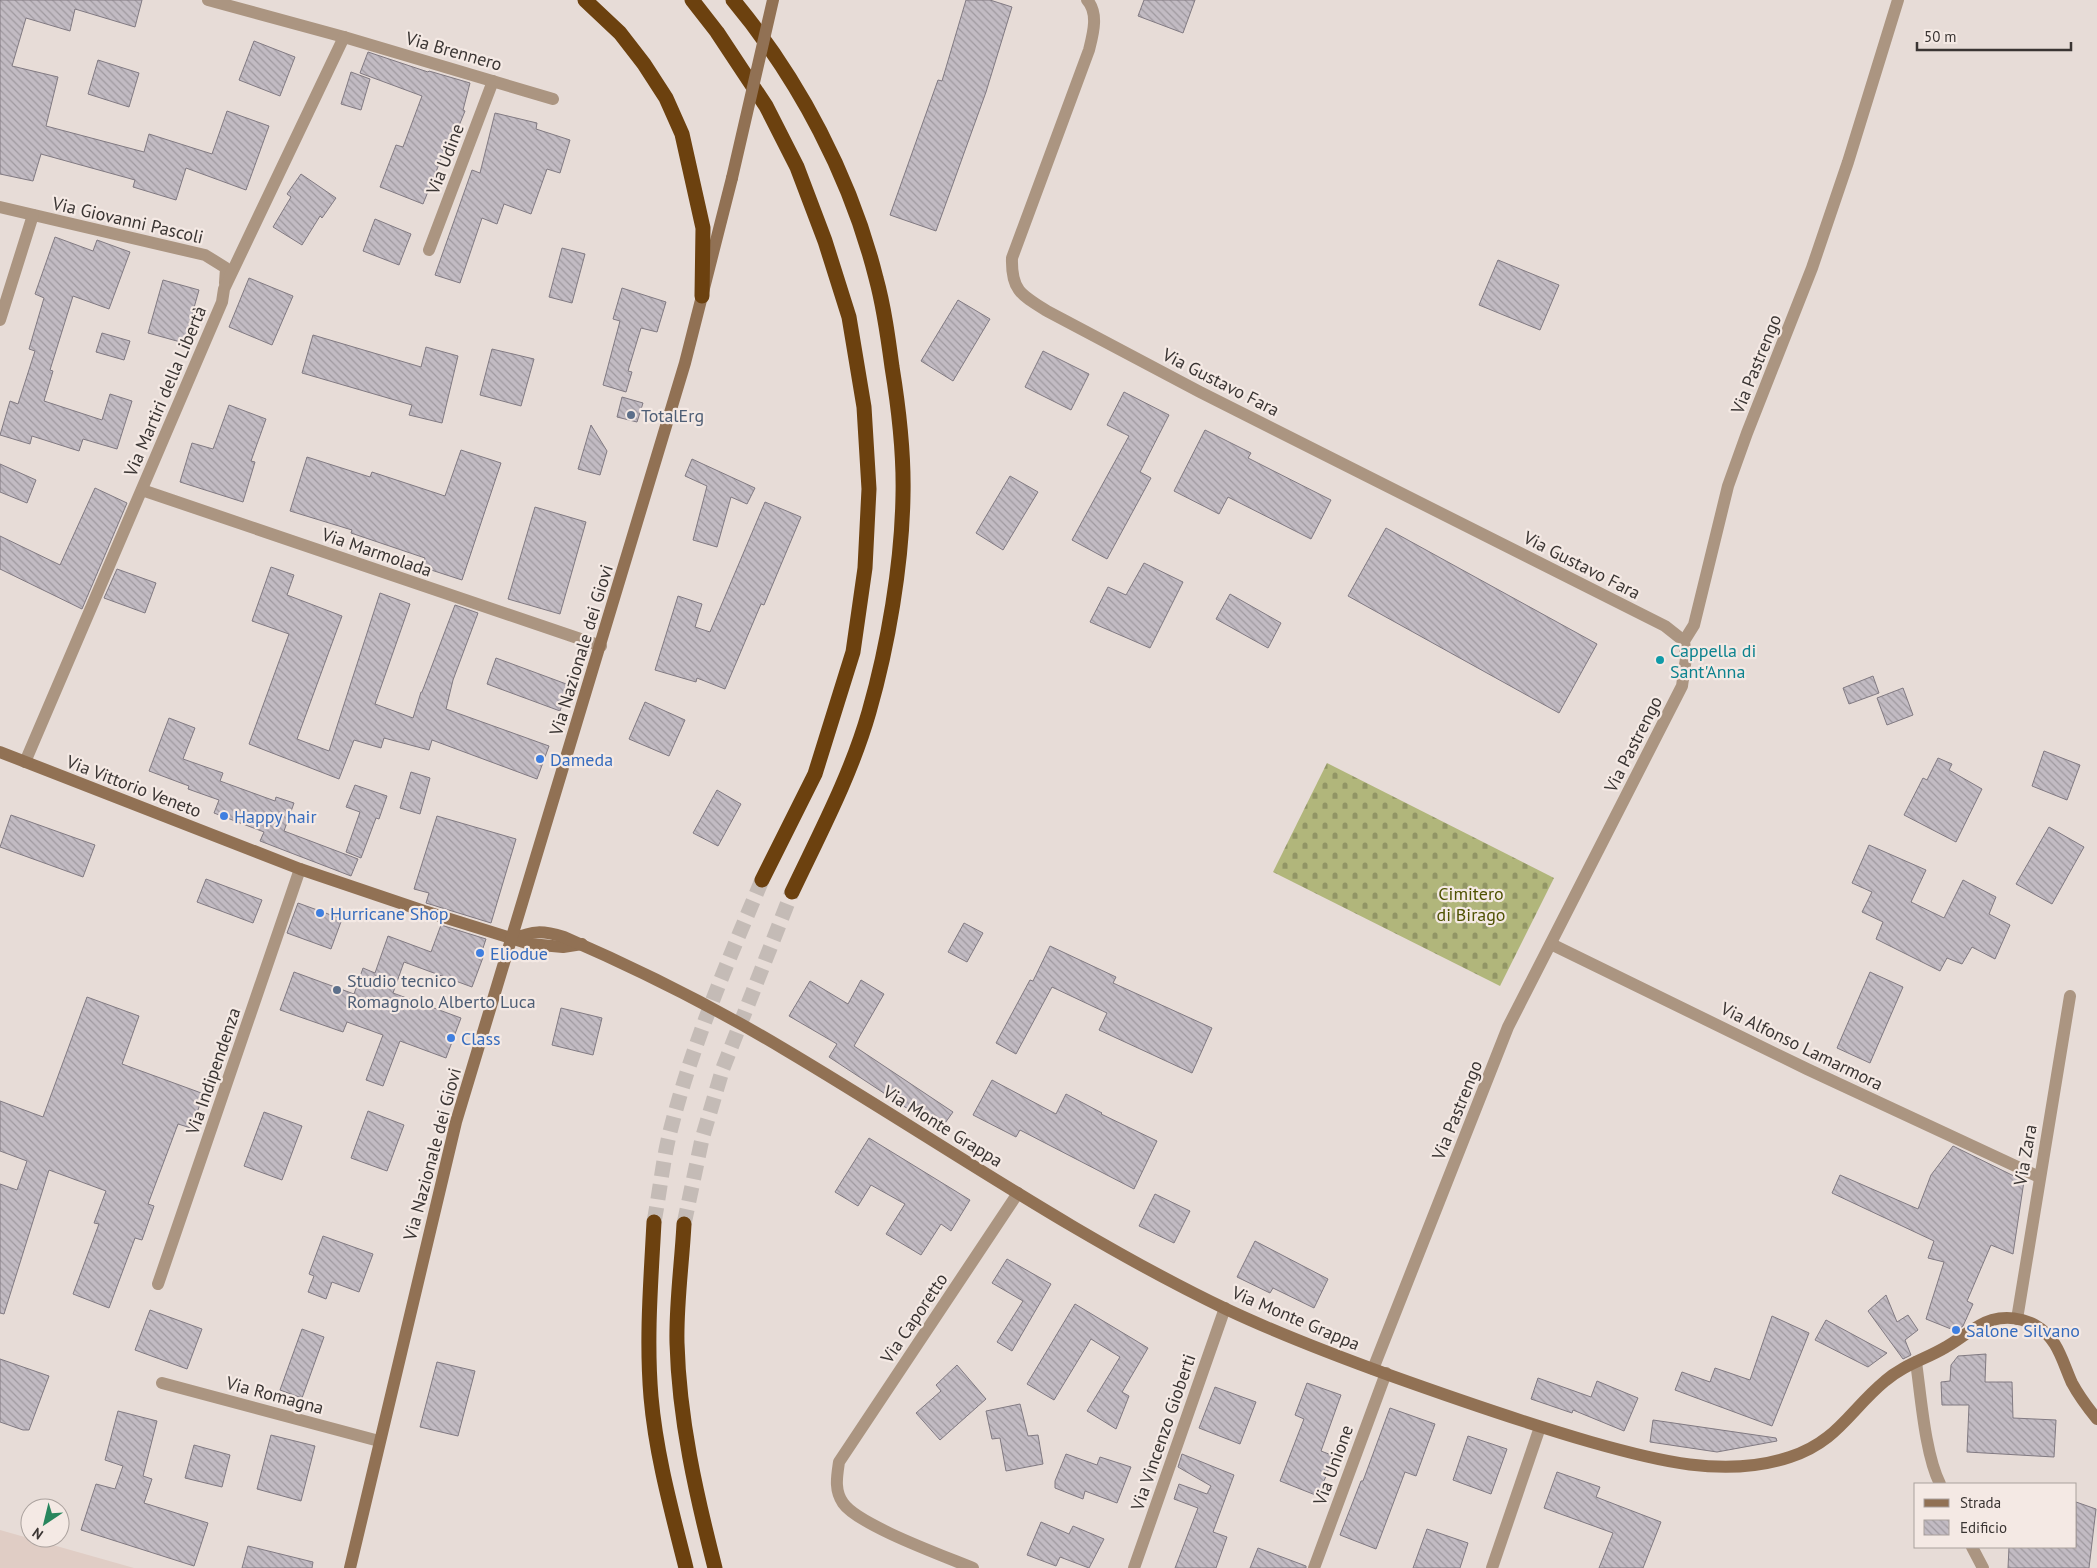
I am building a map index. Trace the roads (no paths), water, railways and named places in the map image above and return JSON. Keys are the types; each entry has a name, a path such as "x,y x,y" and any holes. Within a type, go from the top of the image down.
{"highway":[{"path":"585,0 620,33 644,64 666,98 682,134 703,228 702,296"},
{"path":"692,0 717,32 766,106 797,167 825,240 849,317 864,407 869,489 865,568 853,652 815,774 762,880"},
{"path":"733,0 752,24 813,118 837,165 857,214 876,278 900,419 903,496 897,574 876,684 849,773 792,892"},
{"path":"654,1222 648,1333 651,1398 666,1487 686,1568"},
{"path":"684,1224 677,1342 682,1408 689,1459 715,1568"}],"street":[{"name":"Via Brennero","path":"208,0 344,37 554,99"},
{"name":"Via Nazionale dei Giovi","path":"350,1568 456,1122 685,364 732,178 773,0"},
{"name":"Via Gustavo Fara","path":"1087,0 1090,4 1095,26 1089,50 1012,258 1012,276 1018,290 1047,312 1200,392 1665,626 1684,641"},
{"name":"Via Pastrengo","path":"1379,1371 1508,1027 1682,686 1686,658 1684,641 1694,626 1728,486 1812,268 1848,162 1898,0"},
{"name":"Via Martiri della Libertà","path":"25,762 222,302 224,289 344,37"},
{"name":"Via Udine","path":"429,250 493,81"},
{"name":"Via Giovanni Pascoli","path":"0,208 205,255 226,268 224,289"},
{"path":"0,320 34,215"},
{"name":"Via Marmolada","path":"142,490 601,646"},
{"name":"Via Vittorio Veneto","path":"1,755 25,762 300,869 512,939"},
{"name":"Via Indipendenza","path":"158,1284 300,869"},
{"name":"Via Monte Grappa","path":"512,939 548,947 582,944 687,994 782,1048 1018,1193 1122,1253 1225,1308 1295,1339 1460,1402 1622,1451 1683,1464 1712,1466 1744,1466 1801,1454 1818,1445 1837,1431 1888,1378 1954,1343 1986,1322 1999,1318 2017,1319"},
{"name":"Via Alfonso Lamarmora","path":"1551,944 1807,1069 2039,1177"},
{"name":"Via Zara","path":"2017,1319 2070,996"},
{"name":"Via Caporetto","path":"972,1568 881,1529 848,1509 841,1501 836,1482 839,1462 1018,1193"},
{"name":"Via Vincenzo Gioberti","path":"1134,1568 1225,1308"},
{"path":"2017,1319 2041,1329 2056,1344 2071,1380 2097,1419"},
{"path":"1916,1362 1923,1415 1935,1474 1940,1483"},
{"name":"Via Unione","path":"1314,1568 1379,1371"},
{"name":"Via Romagna","path":"162,1383 379,1441"},
{"path":"1492,1568 1540,1427"},
{"path":"1973,1548 1983,1568"}],"tunnel":[{"path":"654,1222 668,1139 690,1064 712,1002 762,880"},
{"path":"684,1224 702,1139 723,1068 792,892"}],"place":[{"name":"TotalErg","path":"631,415"},
{"name":"Cappella di Sant'Anna","path":"1660,660"},
{"name":"Dameda","path":"540,759"},
{"name":"Happy hair","path":"224,816"},
{"name":"Hurricane Shop","path":"320,913"},
{"name":"Eliodue","path":"480,953"},
{"name":"Studio tecnico Romagnolo Alberto Luca","path":"337,990"},
{"name":"Class","path":"451,1038"},
{"name":"Salone Silvano","path":"1956,1330"}],"park label":[{"name":"Cimitero di Birago","path":"1471,903"}]}
